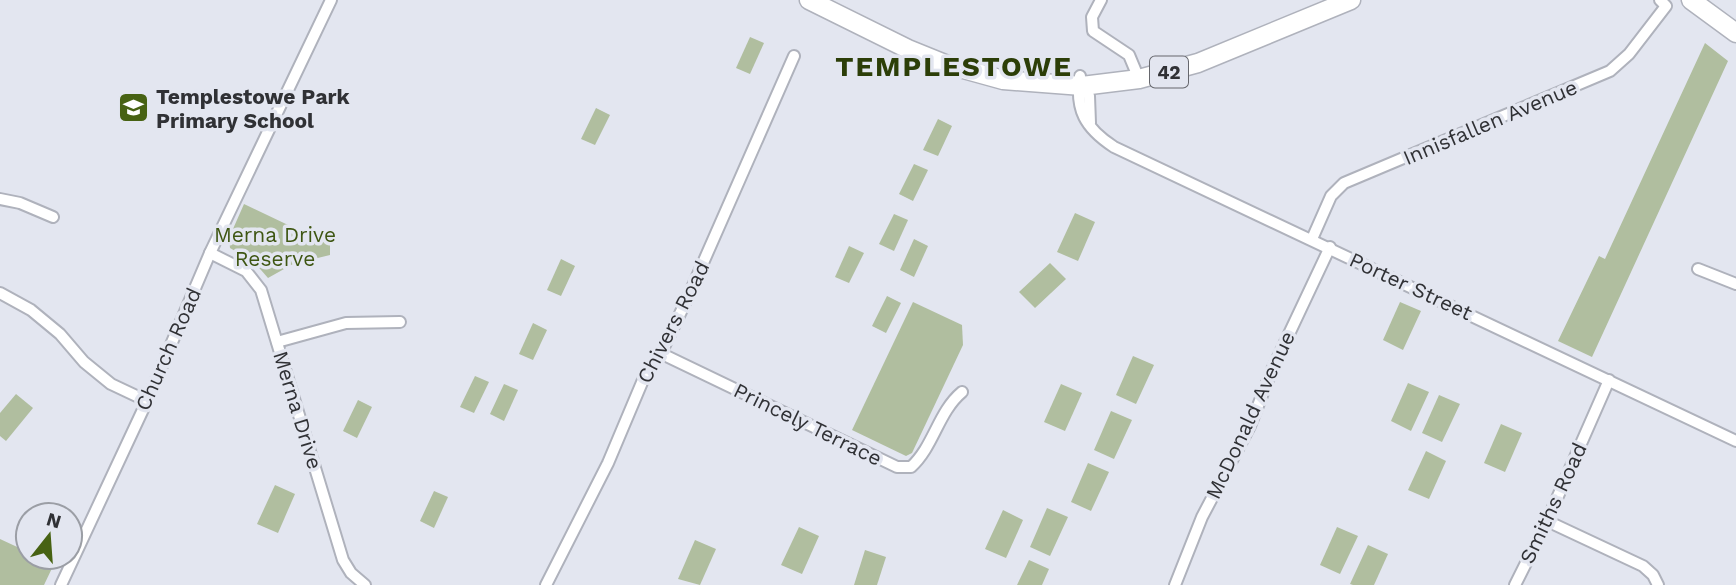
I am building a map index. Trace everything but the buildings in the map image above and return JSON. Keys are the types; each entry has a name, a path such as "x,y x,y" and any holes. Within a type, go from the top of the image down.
{"main road":[{"name":"42","path":"809,0 908,49 979,74 1019,82 1082,83 1198,63 1332,0"},
{"name":"42","path":"1259,36 1351,0"},
{"path":"1691,0 1736,33"}],"street":[{"name":"Church Road","path":"61,585 147,401 210,253 331,0"},
{"path":"1101,0 1093,17 1093,31 1129,55 1137,74"},
{"name":"Innisfallen Avenue","path":"1312,239 1331,196 1344,183 1616,67 1665,6 1660,0"},
{"name":"Chivers Road","path":"547,585 608,463 643,380 688,297 794,56"},
{"name":"Porter Street","path":"1082,83 1079,104 1090,126 1114,147 1736,441"},
{"path":"0,199 53,217"},
{"name":"McDonald Avenue","path":"1175,585 1202,517 1250,426 1272,370 1330,247"},
{"name":"Merna Drive","path":"210,253 246,271 261,290 343,559 351,573 365,585"},
{"path":"1698,269 1736,284"},
{"path":"0,293 31,310 60,334 84,362 111,384 147,401"},
{"path":"277,342 346,323 400,322"},
{"name":"Princely Terrace","path":"660,352 897,467 911,467 921,458 947,404 962,392"},
{"name":"Smiths Road","path":"1515,585 1612,382"},
{"path":"1547,521 1643,566 1653,575 1658,585"}],"green space":[{"path":"750,37 764,43 750,74 736,68"},
{"path":"1705,43 1728,61 1592,357 1558,341 1599,256 1605,259"},
{"path":"596,108 610,115 595,145 581,139"},
{"path":"938,119 952,126 938,156 923,150"},
{"path":"914,164 928,170 913,201 899,194"},
{"name":"Merna Drive Reserve","path":"244,204 330,245 330,255 293,264 268,278 254,262 230,248 229,238"},
{"path":"1075,213 1095,222 1078,261 1057,252"},
{"path":"894,214 908,220 894,251 879,244"},
{"path":"914,239 928,246 914,277 900,270"},
{"path":"849,246 864,253 849,283 835,277"},
{"path":"561,259 575,266 561,296 547,290"},
{"path":"1050,263 1066,279 1035,308 1019,292"},
{"path":"887,296 901,303 886,333 872,326"},
{"path":"913,302 962,325 963,345 912,453 906,456 852,430"},
{"path":"1400,302 1421,311 1403,350 1383,340"},
{"path":"533,323 547,330 533,360 519,354"},
{"path":"1133,356 1154,365 1136,404 1116,395"},
{"path":"475,376 489,382 474,413 460,407"},
{"path":"1408,383 1429,392 1411,431 1391,421"},
{"path":"504,384 518,390 504,421 490,414"},
{"path":"1061,384 1082,393 1065,431 1044,422"},
{"path":"16,394 33,408 6,441 0,436 0,413"},
{"path":"1439,395 1460,404 1442,442 1422,433"},
{"path":"358,400 372,407 357,438 343,431"},
{"path":"1111,411 1132,420 1114,459 1094,450"},
{"path":"1501,424 1522,433 1505,472 1484,463"},
{"path":"1426,451 1446,461 1429,499 1408,490"},
{"path":"1088,463 1109,472 1091,511 1071,502"},
{"path":"275,485 295,494 278,533 257,524"},
{"path":"434,491 448,497 434,528 420,521"},
{"path":"1047,508 1068,517 1050,556 1030,547"},
{"path":"1003,510 1023,520 1006,558 985,549"},
{"path":"799,527 819,536 802,574 781,565"},
{"path":"1337,527 1358,536 1340,574 1320,565"},
{"path":"0,539 14,546 14,571 51,571 44,585 0,585"},
{"path":"695,540 716,549 700,585 678,579"},
{"path":"1368,545 1388,554 1374,585 1350,584"},
{"path":"865,550 886,557 877,585 854,585"},
{"path":"1029,560 1049,569 1042,585 1017,585"}],"place":[{"name":"Templestowe Park Primary School","path":"133,108"}],"district":[{"name":"TEMPLESTOWE","path":"954,66"}]}
